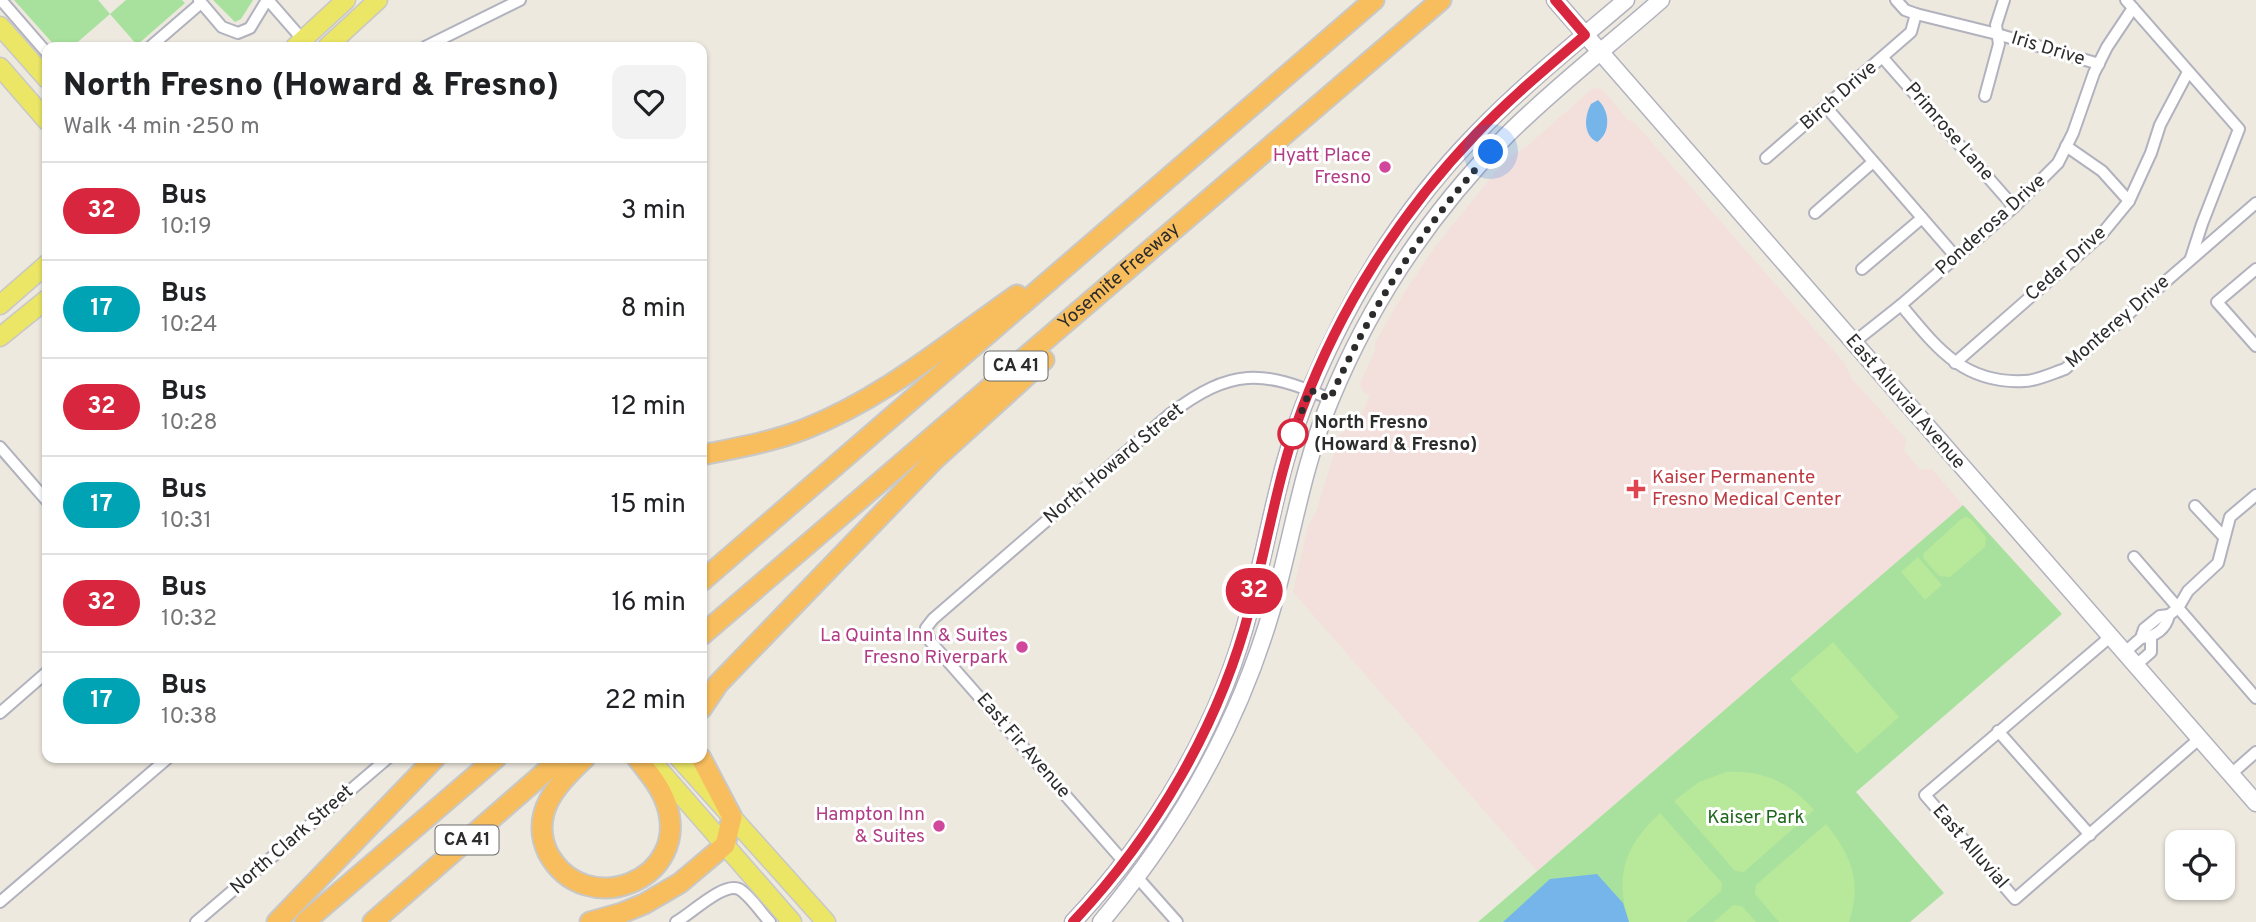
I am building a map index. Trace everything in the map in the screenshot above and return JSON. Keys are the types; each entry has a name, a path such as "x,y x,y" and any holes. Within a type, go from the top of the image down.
{"highway":[{"name":"CA 41","path":"707,577 1374,0"},
{"name":"Yosemite Freeway","path":"707,631 1441,0"},
{"path":"707,700 718,684 942,453 1330,97"},
{"path":"707,454 794,433 864,401 904,376 1101,237"},
{"path":"707,645 881,482"},
{"path":"277,922 430,763"},
{"path":"363,871 479,763"},
{"name":"CA 41","path":"304,922 490,763"},
{"name":"CA 41","path":"373,922 555,763"},
{"path":"581,763 558,785 548,800 542,824 543,839 553,862 568,878 583,886 606,891 623,889 645,878 656,867 666,847 669,820 666,802 657,784 641,763"},
{"path":"590,922 622,914 661,895 725,845 732,817 704,763"}],"main road":[{"path":"309,42 346,0"},
{"path":"311,42 359,0"},
{"path":"332,42 378,0"},
{"name":"East Alluvial Avenue","path":"1555,0 2256,803"},
{"path":"1073,922 1124,862 1170,793 1196,747 1242,637 1284,463 1310,390 1359,291 1398,228 1431,184 1497,112 1626,0"},
{"path":"1101,922 1138,877 1190,800 1229,727 1255,662 1269,617 1304,471 1330,399 1368,319 1433,220 1508,134 1661,0"},
{"path":"0,26 42,73"},
{"path":"0,67 42,115"},
{"path":"0,305 42,268"},
{"path":"0,337 42,303"},
{"path":"653,763 792,922"},
{"path":"683,763 826,922"},
{"path":"1138,877 1135,868 1137,861 1172,807 1170,793"},
{"path":"1087,922 1124,877 1124,862"}],"street":[{"path":"1,0 42,47"},
{"path":"155,42 200,1 222,27 238,33 250,28 267,0 303,42"},
{"path":"435,42 520,0"},
{"name":"Iris Drive","path":"1896,0 1905,10 2098,64"},
{"name":"Iris Drive","path":"1984,96 1999,44 1996,25 2004,0"},
{"path":"2130,4 2239,129 2191,259"},
{"name":"Ponderosa Drive","path":"1853,343 2014,207 2058,163 2098,64 2130,4"},
{"name":"Birch Drive","path":"1766,158 1911,32 1916,13"},
{"name":"Primrose Lane","path":"1883,58 2014,207"},
{"name":"Cedar Drive","path":"1955,363 2101,235 2129,201 2151,153 2160,125 2188,72"},
{"path":"1826,107 1956,257"},
{"path":"2066,146 2102,171 2129,201"},
{"path":"1815,214 1873,162"},
{"name":"Monterey Drive","path":"1901,305 1939,351 1955,363 1990,379 2026,382 2065,369 2256,203"},
{"path":"1862,269 1922,218"},
{"path":"2254,339 2217,302 2256,269"},
{"name":"North Howard Street","path":"926,628 933,619 1170,415 1194,398 1227,381 1250,377 1278,380 1330,399"},
{"path":"0,447 42,495"},
{"path":"2135,666 2151,652 2144,629 2161,616 2174,611 2188,591 2218,563 2231,517 2256,495"},
{"path":"2195,506 2224,537"},
{"path":"2134,556 2174,611 2256,698"},
{"name":"East Fir Avenue","path":"926,628 930,641 1124,862"},
{"name":"East Alluvial","path":"2110,637 1925,794 2015,899 2199,739"},
{"path":"2124,653 2146,638"},
{"path":"0,713 42,676"},
{"path":"1998,731 2090,835"},
{"path":"2231,775 2256,752"},
{"path":"0,902 162,763"},
{"name":"North Clark Street","path":"196,922 382,763"},
{"path":"1138,877 1177,922"},
{"path":"676,922 726,888 742,891 770,922"}],"shaded area":[{"name":"Kaiser Permanente Fresno Medical Center","path":"1593,88 1602,89 1628,120 1634,122 1845,364 1852,379 1906,439 1904,451 1921,470 1932,469 1963,505 1537,871 1293,592 1308,526 1316,512 1340,435 1347,429 1355,429 1370,396 1362,390 1360,383 1375,351 1375,343 1402,296 1434,248 1493,175 1512,155 1526,147"}],"green space":[{"path":"14,0 98,0 110,14 78,42 52,42"},
{"path":"126,0 182,0 185,3 140,42 134,42 110,14"},
{"path":"213,0 253,0 241,19 235,22"},
{"name":"Kaiser Park","path":"1963,505 2062,614 1856,792 1944,893 1910,922 1478,922"},
{"path":"1966,517 1971,519 1986,537 1985,547 1950,577 1939,576 1924,559 1923,554"},
{"path":"1918,557 1942,585 1925,600 1901,572"},
{"path":"1833,642 1899,717 1857,754 1790,679"},
{"path":"1726,772 1752,773 1775,780 1795,792 1814,810 1744,872 1735,871 1674,801 1699,782"},
{"path":"1660,813 1722,883 1721,891 1686,922 1629,922 1623,890 1626,862 1638,837"},
{"path":"1826,824 1842,847 1852,870 1855,894 1849,922 1779,922 1755,894 1756,885"},
{"path":"1733,905 1742,906 1756,922 1714,922"}],"water":[{"path":"1598,100 1607,116 1607,128 1597,142 1589,135 1586,120 1591,104"},
{"path":"1597,874 1623,903 1629,922 1503,922 1550,879"}],"bus line":[{"name":"32","path":"1073,922 1134,848 1184,771 1196,747 1242,637 1274,499 1302,408 1336,334 1379,256 1431,184 1461,149 1497,112 1585,35 1555,0"}],"place":[{"name":"Hyatt Place Fresno","path":"1385,167"},
{"name":"North Fresno (Howard & Fresno)","path":"1293,434"},
{"name":"Kaiser Permanente Fresno Medical Center","path":"1636,489"},
{"name":"La Quinta Inn & Suites Fresno Riverpark","path":"1022,647"},
{"name":"Hampton Inn & Suites","path":"939,826"}],"route":[{"path":"1293,434 1310,390 1330,399 1368,319 1400,267 1445,205 1491,152"}]}
